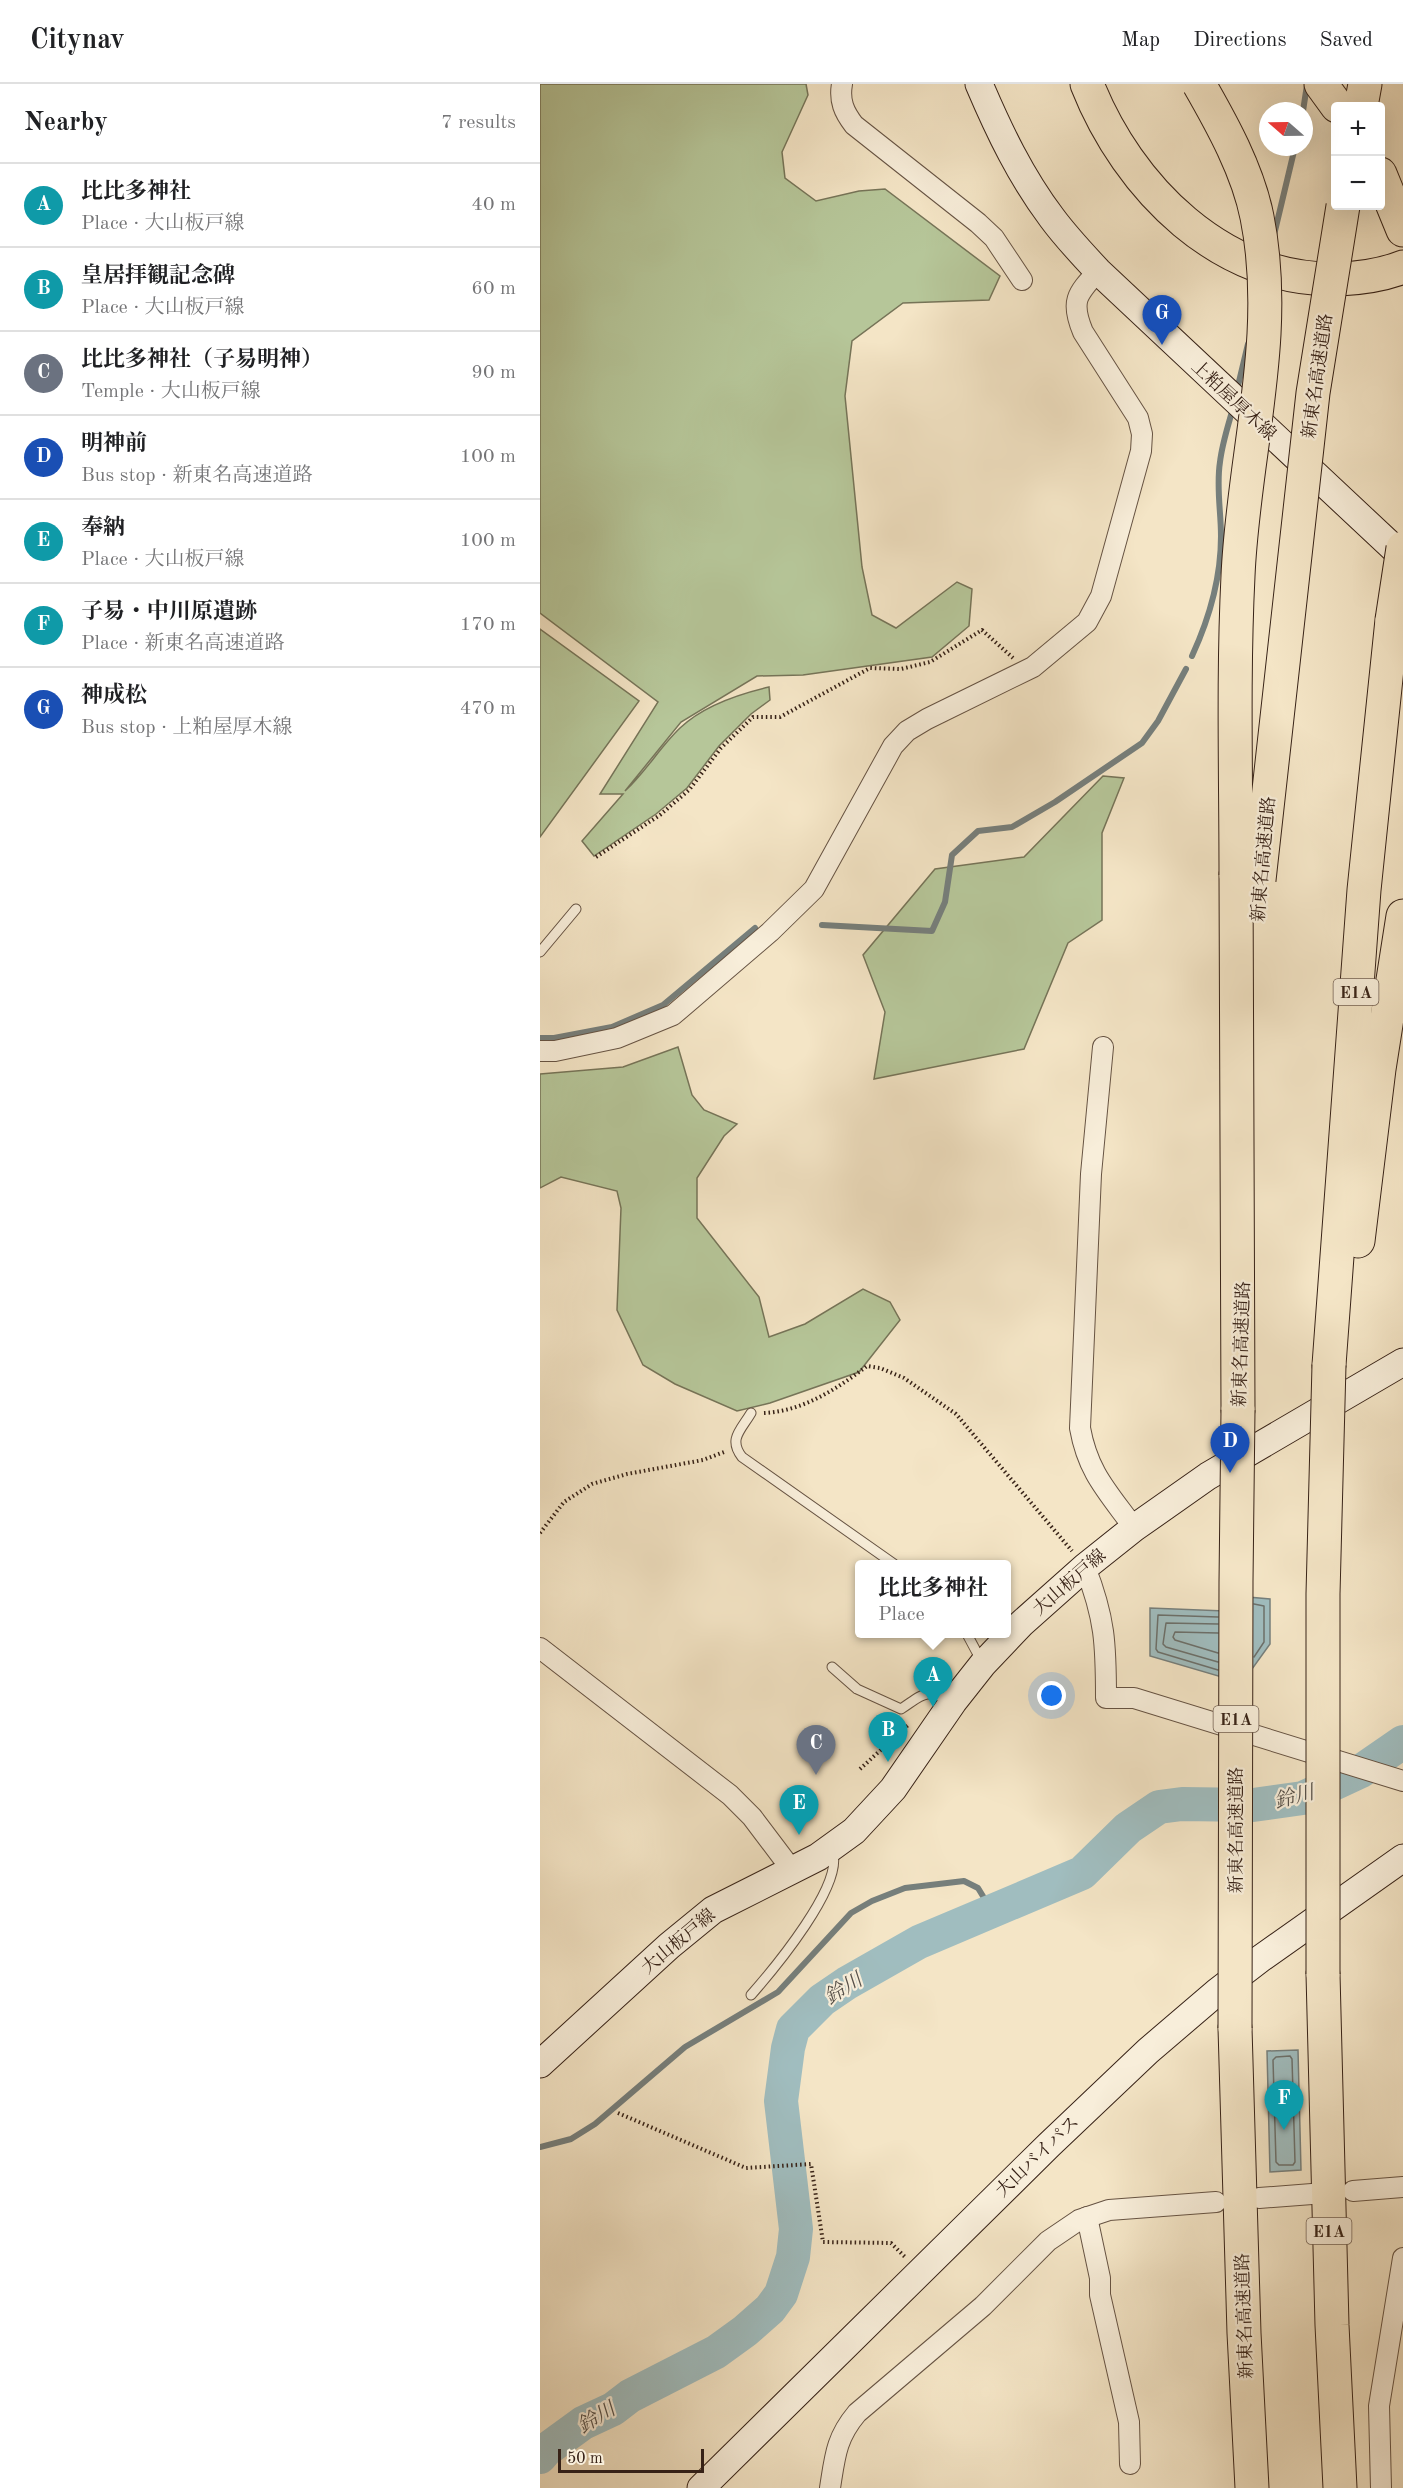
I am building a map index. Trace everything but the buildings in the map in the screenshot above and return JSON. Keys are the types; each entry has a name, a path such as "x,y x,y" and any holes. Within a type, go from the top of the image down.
{"highway":[{"path":"1087,84 1105,124 1148,187 1173,213 1200,235 1230,253 1259,266 1293,275 1323,279 1358,278 1403,267"},
{"path":"1199,84 1242,171 1257,216 1266,295 1261,381 1248,466 1238,575 1248,878"},
{"path":"1321,84 1334,102"},
{"path":"1362,102 1365,84"},
{"path":"1385,186 1403,230"},
{"name":"新東名高速道路","path":"1252,2488 1244,2333 1235,2028 1236,1581 1248,1124 1248,878 1312,393 1342,210"},
{"name":"E1A","path":"1340,2488 1332,2325 1323,1974 1323,1594 1363,902 1392,620 1403,548"},
{"path":"1338,1361 1357,1248 1379,1069 1403,916"}],"main road":[{"name":"上粕屋厚木線","path":"979,84 999,131 1023,175 1052,219 1098,271 1403,557"},
{"name":"大山板戸線","path":"1011,1635 1085,1567 1134,1528 1208,1476 1403,1362"},
{"name":"大山板戸線","path":"540,2064 669,1946 713,1910 831,1849 854,1831 885,1800 953,1702 983,1664 1008,1638"},
{"name":"大山バイパス","path":"701,2488 1099,2096 1217,1992 1298,1930 1403,1858"}],"street":[{"path":"842,84 840,97 843,110 855,125 978,223 999,246 1022,280"},
{"path":"540,1051 555,1051 617,1038 673,1015 770,932 814,889 892,746 907,731 1027,670 1087,622 1096,609 1141,451 1142,434 1138,418 1083,332 1077,318 1076,305 1079,292 1098,271"},
{"path":"1103,1047 1091,1174 1080,1428 1092,1472 1134,1528"},
{"path":"1085,1567 1103,1620 1106,1646 1106,1698 1134,1698 1403,1781"},
{"path":"540,1648 730,1795 752,1817 792,1870"},
{"path":"1353,2191 1403,2187"},
{"path":"1259,2198 1312,2194"},
{"path":"830,2488 835,2456 843,2430 857,2413 983,2306 1048,2241 1079,2220 1109,2210 1216,2202"},
{"path":"1087,2217 1100,2278 1100,2295 1129,2422 1130,2464"},
{"path":"1381,2488 1379,2406 1403,2258"}],"lane":[{"path":"540,952 576,909"},
{"path":"751,1413 734,1440 735,1448 742,1457 888,1560"},
{"path":"969,1638 983,1664"},
{"path":"832,1667 857,1689 901,1709 921,1696 933,1693 953,1702"},
{"path":"751,1995 796,1940 834,1872 835,1858 831,1849"}],"path":[{"path":"596,857 660,815 689,790 721,748 753,717 780,717 870,668 901,669 930,662 982,630 1027,670"},
{"path":"751,1413 767,1414 831,1393 867,1366 904,1378 956,1414 1085,1567"},
{"path":"540,1533 564,1502 592,1484 627,1474 703,1460 735,1448"},
{"path":"860,1769 891,1740"},
{"path":"618,2114 746,2168 811,2164 824,2242 891,2243 920,2271"}],"green space":[{"path":"540,84 806,84 808,95 782,152 785,178 816,201 859,191 885,189 1000,276 989,300 903,303 852,341 845,396 862,567 872,615 896,628 957,582 972,589 969,626 932,657 803,675 757,676 681,722 625,791 673,735 689,720 722,702 769,687 770,700 751,714 719,746 687,788 656,814 594,856 582,841 623,794 600,794 658,702 540,613"},
{"path":"540,629 639,701 540,837"},
{"path":"1103,776 1124,778 1102,833 1102,920 1068,943 1024,1049 874,1079 885,1012 863,955 935,869 1024,857"},
{"path":"678,1047 692,1095 704,1110 737,1124 724,1136 697,1178 697,1218 759,1297 769,1337 805,1324 863,1289 890,1302 900,1320 859,1372 770,1403 737,1411 675,1384 643,1365 617,1310 621,1208 617,1191 561,1177 540,1188 540,1074 623,1067"}],"water":[{"path":"1225,1595 1270,1599 1270,1644 1242,1683 1150,1656 1150,1608 1225,1611"},
{"path":"1298,2050 1301,2170 1270,2172 1267,2051"}],"waterway":[{"path":"1304,102 1307,85"},
{"path":"1274,235 1293,156"},
{"path":"1237,390 1248,344"},
{"path":"1192,656 1204,627 1217,583 1221,536 1219,471 1233,408"},
{"path":"822,925 932,931 945,902 952,855 978,831 1012,827 1055,802 1142,743 1158,721 1186,669"},
{"path":"540,1038 554,1038 612,1027 663,1005 755,928"},
{"name":"鈴川","path":"540,2457 583,2423 716,2352 770,2309 781,2294 793,2257 796,2229 781,2101 788,2048 793,2029 822,2000 919,1942 1082,1873 1128,1828 1159,1807 1182,1804 1253,1805 1303,1798 1361,1771 1403,1742"},
{"path":"540,2147 571,2139 595,2124 685,2047 778,1992 851,1913 872,1901 905,1888 964,1881 978,1888 992,1911"}],"place":[{"name":"神成松","path":"1162,345"},
{"name":"明神前","path":"1230,1473"},
{"name":"比比多神社","path":"933,1707"},
{"name":"皇居拝観記念碑","path":"888,1762"},
{"name":"比比多神社（子易明神）","path":"816,1775"},
{"name":"奉納","path":"799,1835"},
{"name":"子易・中川原遺跡","path":"1284,2130"}]}
